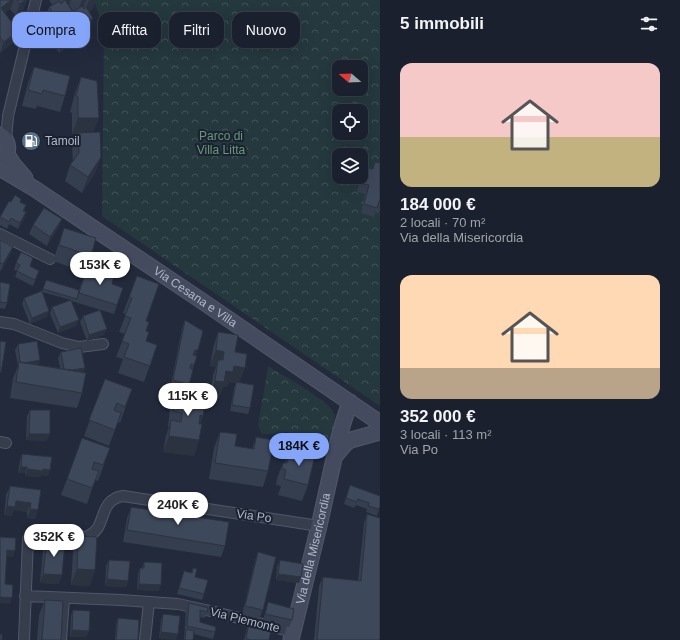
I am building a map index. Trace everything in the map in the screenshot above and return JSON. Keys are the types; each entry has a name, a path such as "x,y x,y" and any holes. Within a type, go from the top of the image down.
{"main road":[{"name":"Via Cesana e Villa","path":"3,144 13,164 35,189"},
{"name":"Via Cesana e Villa","path":"0,168 35,189 199,299 380,423"},
{"name":"Via della Misericordia","path":"292,636 343,422 350,402"},
{"name":"Via della Misericordia","path":"335,457 346,443 351,440 363,423 366,414"},
{"path":"351,440 380,432"}],"street":[{"path":"3,144 8,116 36,0"},
{"path":"3,144 8,116"},
{"path":"0,234 50,259"},
{"path":"0,322 14,324 62,343 79,347 103,344"},
{"name":"Via Po","path":"24,640 28,539 34,534 48,534 73,538 88,536 98,528 106,507 116,497 123,496 319,526"},
{"name":"Via Piemonte","path":"26,596 178,604 215,612 292,636"},
{"path":"61,640 64,598"},
{"path":"145,640 149,602"}],"green space":[{"name":"Parco di Villa Litta","path":"94,0 380,0 380,406 102,216 104,48 161,48 161,12 98,12"},
{"path":"268,366 306,389 328,405 335,415 329,439 321,447 310,440 287,432 262,434 258,426"}],"building":[{"path":"0,0 11,0 1,8 12,23 12,36 4,42 0,37"},
{"path":"17,0 25,0 20,4"},
{"path":"65,0 73,12 50,12 52,11 49,7 59,1 61,4"},
{"path":"82,6 84,9 86,7 89,12 73,12"},
{"path":"90,13 93,18 90,20"},
{"path":"34,67 70,76 65,96 43,90 42,94 28,90"},
{"path":"81,77 97,81 99,118 78,118 78,97 76,96"},
{"path":"100,132 101,157 88,177 70,165 79,153 78,133"},
{"path":"375,162 380,163 380,201 377,208 364,204 369,185 364,184 368,184 368,168 373,169"},
{"path":"15,195 21,199 20,202 26,205 23,211 26,212 20,223 11,218 9,222 0,217 9,201 11,202"},
{"path":"44,208 62,219 50,237 33,225"},
{"path":"64,228 96,238 91,256 59,245"},
{"path":"0,240 13,247 3,264 0,263"},
{"path":"21,252 33,258 30,266 39,271 35,280 17,271 20,265 16,263"},
{"path":"87,267 114,275 112,284 123,288 117,305 79,293"},
{"path":"137,276 159,284 146,321 149,322 146,331 149,332 146,341 157,345 150,366 124,357 129,344 122,341 131,318 125,316 132,298 129,297"},
{"path":"46,280 79,290 77,299 43,289"},
{"path":"0,282 10,284 7,303 0,302"},
{"path":"42,291 49,311 32,318 24,298"},
{"path":"71,300 79,320 60,327 52,307"},
{"path":"100,310 107,329 89,335 83,316"},
{"path":"185,320 203,331 198,350 195,350 193,355 197,356 194,365 191,364 190,368 193,370 189,385 173,380"},
{"path":"218,332 238,335 235,352 247,354 245,368 234,366 233,372 226,371 224,382 215,381 218,360 223,360 224,352 216,350"},
{"path":"0,341 6,342 1,373 0,372"},
{"path":"37,341 40,360 25,363 20,362 18,344"},
{"path":"81,348 85,368 72,370 64,369 61,352"},
{"path":"19,362 86,373 82,393 16,382"},
{"path":"105,379 132,389 125,407 117,403 114,410 121,413 115,430 89,420"},
{"path":"236,382 254,385 250,408 232,405"},
{"path":"176,393 206,398 203,416 200,415 199,424 202,424 199,440 169,436 171,420 181,422 182,413 173,411"},
{"path":"30,410 50,410 50,434 29,434"},
{"path":"220,432 237,434 235,446 254,449 256,437 274,440 268,471 215,463"},
{"path":"82,438 110,448 103,465 94,462 92,469 99,471 92,488 67,479"},
{"path":"290,449 315,455 308,485 284,479 286,470 282,469 283,463 287,463"},
{"path":"22,454 52,457 50,470 43,469 43,471 21,467"},
{"path":"350,485 380,496 379,509 368,506 369,503 358,499 356,502 346,498"},
{"path":"10,486 41,490 38,510 30,509 31,503 16,501 15,507 7,506"},
{"path":"131,507 229,522 225,546 127,530"},
{"path":"367,514 380,518 380,640 317,640 323,577 361,581"},
{"path":"78,536 97,537 95,570 77,569"},
{"path":"0,537 16,538 15,551 7,550 5,584 13,585 12,598 0,597"},
{"path":"47,540 65,542 62,575 43,574"},
{"path":"258,552 276,557 263,610 245,606"},
{"path":"109,560 130,561 128,581 107,579"},
{"path":"280,560 303,564 301,577 278,574"},
{"path":"144,562 162,563 161,585 139,584 140,568 144,568"},
{"path":"193,568 197,569 195,577 208,580 204,594 179,588 184,571 192,573"},
{"path":"45,600 63,601 61,640 42,640"},
{"path":"268,602 294,609 292,620 265,614"},
{"path":"189,603 208,608 207,612 200,610 200,622 216,627 215,632 187,626"},
{"path":"73,610 90,611 89,631 72,630"},
{"path":"163,614 180,616 178,634 161,632"},
{"path":"118,618 139,620 138,640 116,640"},
{"path":"249,622 272,626 269,640 246,639"},
{"path":"186,629 194,631 193,640 185,640"},
{"path":"0,634 2,634 2,640 0,640"}],"place":[{"name":"Tamoil","path":"31,141"}]}
